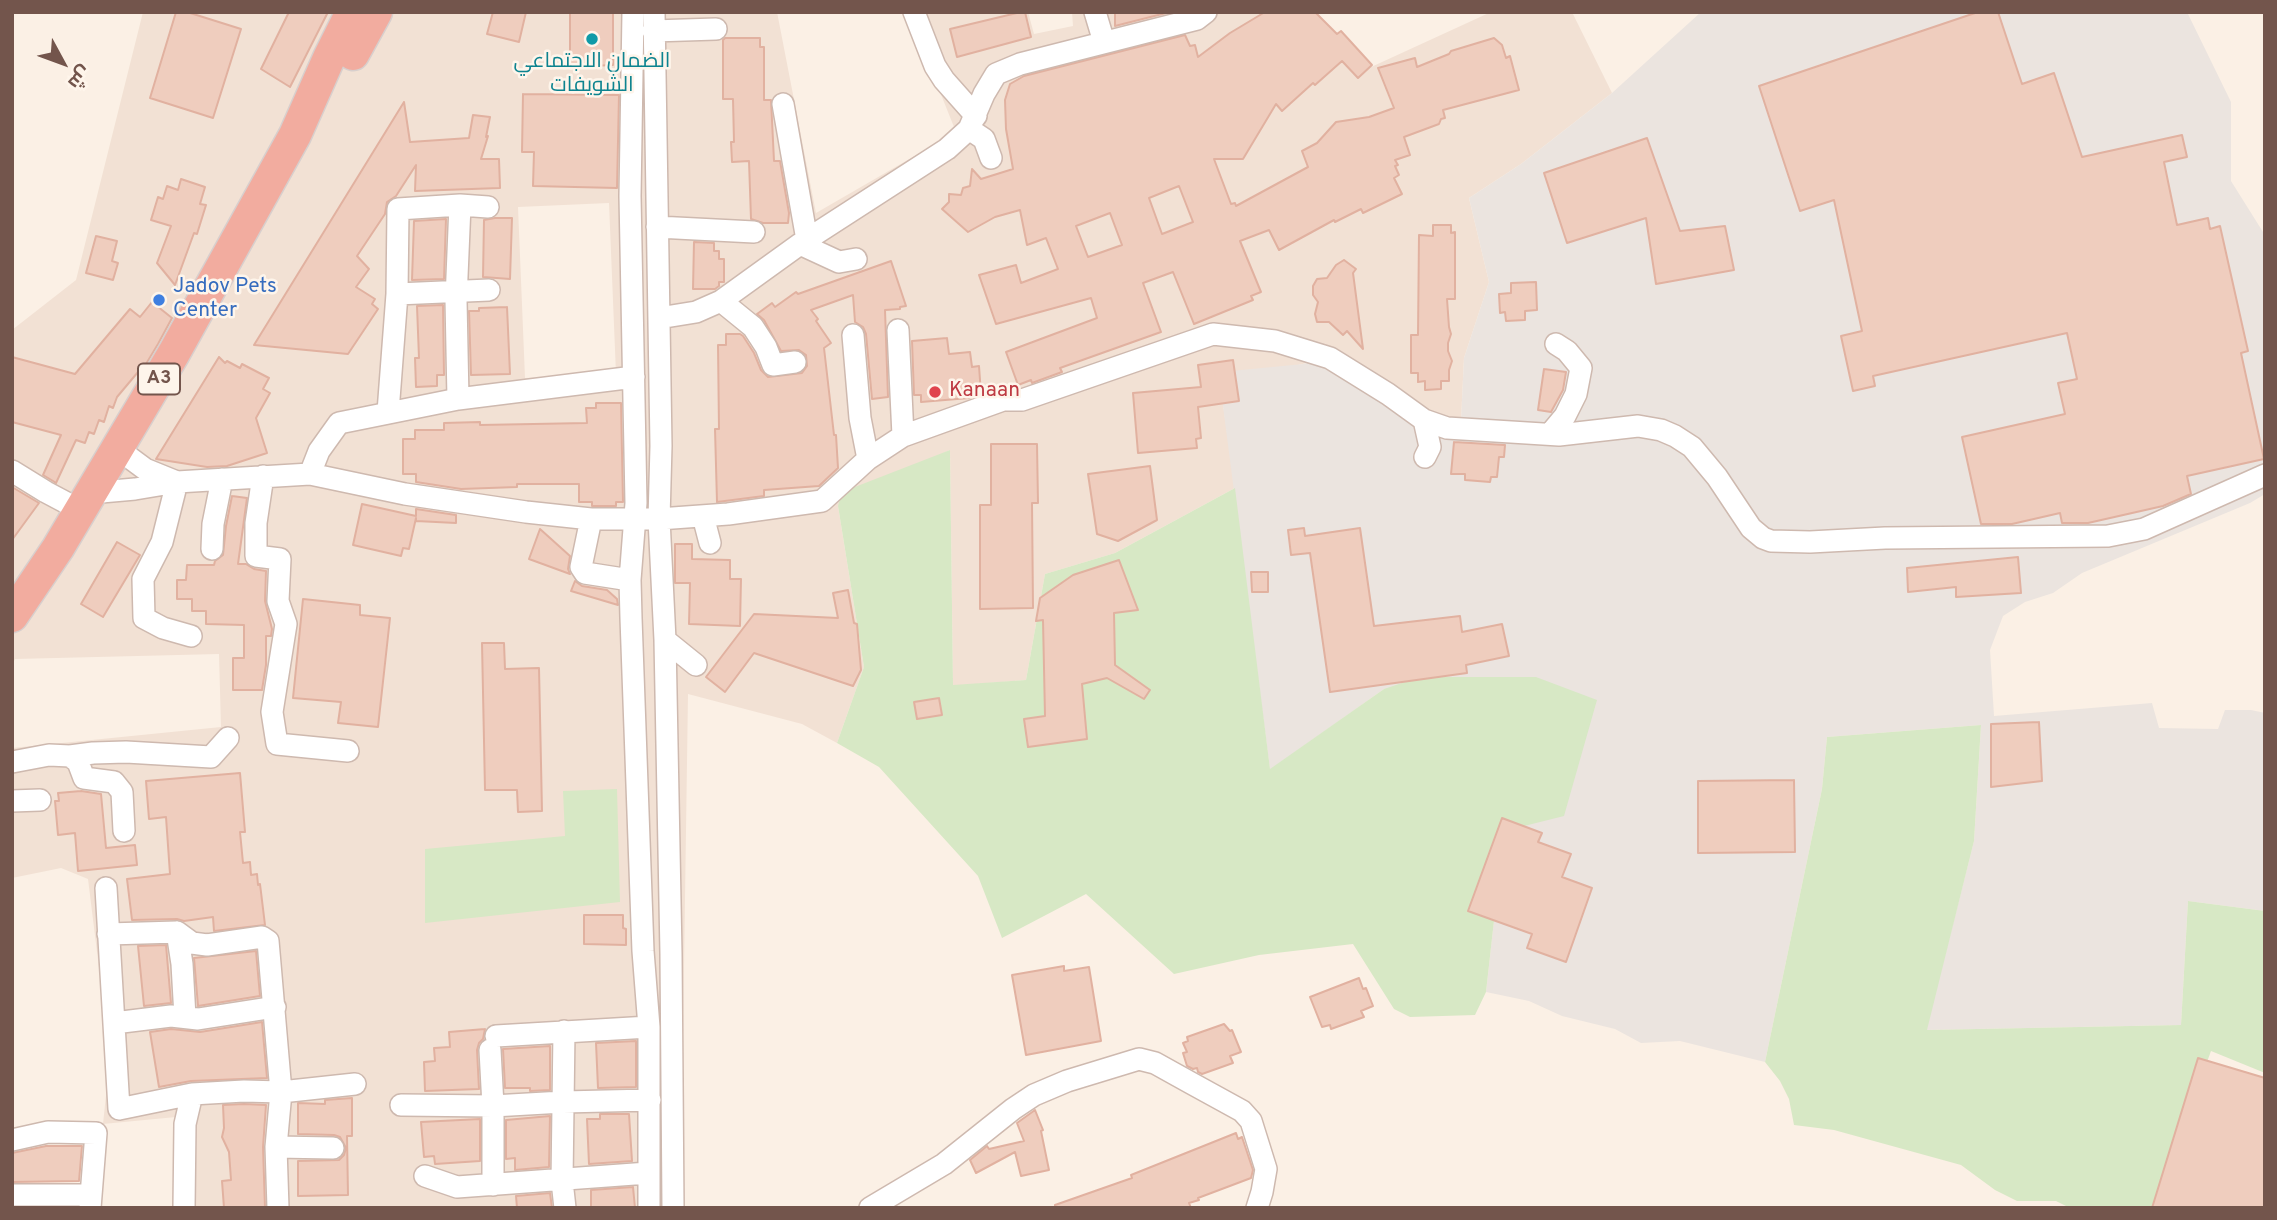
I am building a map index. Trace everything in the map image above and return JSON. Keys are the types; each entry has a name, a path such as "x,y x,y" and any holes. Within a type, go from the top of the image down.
{"highway":[{"name":"A3","path":"12,616 58,548 174,353 295,135 352,12"},
{"name":"A3","path":"295,135 341,73 376,12"}],"street":[{"path":"633,12 631,196 636,520 631,580 643,951 649,1027 649,1208"},
{"path":"1095,12 1104,43"},
{"path":"659,318 696,312 721,301 804,242 947,149 972,122 996,74 1020,64 1197,19 1206,12"},
{"path":"918,13 936,66 984,139 991,158"},
{"path":"673,1208 665,640 659,519 662,446 654,21 716,29"},
{"path":"783,104 804,242"},
{"path":"457,400 460,205"},
{"path":"388,412 397,294 398,209 488,206"},
{"path":"657,227 754,232"},
{"path":"804,242 839,262 856,259"},
{"path":"397,294 489,290"},
{"path":"721,301 753,327 766,347 773,365 794,362"},
{"path":"898,330 903,436"},
{"path":"12,471 46,492 85,502 177,482 310,474 405,494 591,519 659,519 765,510 822,501 861,464 903,436 1003,400 1022,400 1213,334 1275,341 1330,358 1424,420 1447,428 1550,435 1638,426 1661,430 1692,447 1707,463 1751,528 1771,541 2108,536 2144,528 2265,475"},
{"path":"846,343 861,464"},
{"path":"1550,435 1565,416 1576,394 1581,368 1567,351 1556,344"},
{"path":"310,474 319,451 339,423 457,400 634,377"},
{"path":"1424,420 1430,447 1425,457"},
{"path":"118,449 145,469 177,482"},
{"path":"263,476 256,523 256,556 280,559 278,601 286,624 272,712 277,744 348,751"},
{"path":"212,549 213,524 222,479"},
{"path":"177,482 162,542 143,579 144,618 163,628 191,636"},
{"path":"703,516 710,543"},
{"path":"591,519 581,567 585,573 592,575 631,580"},
{"path":"665,640 696,665"},
{"path":"12,762 49,755 70,756 93,752 211,757 228,737"},
{"path":"70,756 78,762 84,778 114,782 122,792 124,831"},
{"path":"12,801 40,800"},
{"path":"106,888 119,1109 192,1094 281,1092 355,1084"},
{"path":"108,934 177,932 192,943 207,945 262,937 268,942 281,1092 276,1147 278,1208 296,1208"},
{"path":"177,932 186,1017"},
{"path":"114,1023 171,1016 198,1018 275,1007"},
{"path":"493,1185 493,1043 564,1031 649,1027"},
{"path":"564,1031 562,1181 565,1208"},
{"path":"870,1208 944,1164 1034,1095 1068,1081 1139,1059 1155,1063 1242,1111 1251,1121 1266,1169 1257,1208"},
{"path":"184,1208 185,1124 192,1094"},
{"path":"401,1105 493,1106 563,1101 649,1100"},
{"path":"12,1140 48,1132 96,1133 90,1202 12,1195"},
{"path":"276,1147 333,1148"},
{"path":"425,1176 458,1197 493,1185 648,1172"}],"shaded area":[{"path":"143,12 777,12 816,213 956,132 908,12 1028,12 1034,34 1073,26 1072,12 1307,12 1369,68 1491,12 1572,12 1612,93 1521,164 1469,198 1489,282 1464,358 1461,421 1360,386 1320,360 1220,383 1235,488 1115,553 1045,574 1026,680 953,686 950,450 838,506 864,667 837,743 802,724 688,694 683,1208 172,1208 176,1117 103,1124 110,1057 88,879 61,868 12,878 12,748 221,727 219,654 15,659 12,665 12,330 76,280","holes":["609,203 616,374 525,378 518,207"]},
{"path":"1701,12 2187,12 2231,102 2231,181 2265,239 2265,494 2250,503 2082,573 2053,593 2025,602 2003,616 1990,650 1994,716 2152,703 2159,728 2218,729 2225,710 2265,713 2265,911 2188,901 2181,1025 1926,1030 1974,841 1981,725 1827,737 1822,789 1765,1062 1680,1041 1641,1043 1615,1029 1562,1016 1529,1001 1486,992 1504,830 1384,689 1270,770 1220,383 1221,372 1320,360 1360,386 1461,421 1464,358 1489,282 1469,198 1521,164 1612,93"}],"green space":[{"path":"950,450 953,685 1026,680 1045,574 1115,553 1235,488 1270,769 1384,689 1420,677 1536,677 1597,700 1564,816 1504,831 1486,992 1475,1015 1410,1017 1394,1009 1353,944 1259,955 1174,974 1086,894 1002,938 978,876 879,767 837,743 864,667 838,506 842,492"},
{"path":"1981,725 1974,841 1927,1030 2181,1025 2188,901 2265,911 2265,1073 2211,1051 2154,1208 2070,1208 2056,1201 2017,1201 1995,1190 1961,1165 1834,1130 1794,1125 1789,1099 1780,1081 1765,1062 1822,789 1827,737"},
{"path":"617,789 620,902 425,923 425,849 565,836 563,791"}],"building":[{"path":"176,12 187,12 241,29 213,118 150,98"},
{"path":"289,12 328,12 290,87 261,69"},
{"path":"493,12 526,12 519,42 487,34"},
{"name":"الضمان الاجتماعي الشويفات","path":"570,12 613,12 613,65 570,67"},
{"path":"1025,12 1031,37 957,57 950,29"},
{"path":"1115,12 1170,12 1115,26"},
{"path":"1265,12 1315,12 1337,34 1341,31 1372,65 1358,78 1342,61 1282,111 1276,104 1243,159 1214,159 1231,204 1235,203 1236,206 1308,167 1302,151 1317,143 1336,122 1369,117 1394,108 1378,68 1415,58 1417,67 1451,51 1494,38 1502,45 1506,58 1510,56 1519,90 1443,110 1445,118 1441,119 1439,124 1404,137 1410,155 1395,160 1399,175 1394,178 1402,194 1363,213 1361,209 1335,222 1334,220 1279,250 1269,230 1240,241 1261,292 1251,296 1253,300 1194,324 1173,272 1143,283 1161,332 1060,368 1062,372 1018,385 1006,352 1097,318 1091,298 996,324 979,275 1016,265 1021,283 1058,269 1046,238 1027,245 1020,210 995,217 968,232 942,209 949,202 949,194 961,195 963,188 970,186 972,169 981,179 1013,169 1006,129 1005,100 1010,84 1024,76 1185,35 1190,46 1195,45 1198,57","holes":["1179,186 1193,222 1162,234 1149,198","1110,213 1122,245 1088,257 1076,226"]},
{"path":"1978,12 1998,12 2022,84 2054,73 2082,157 2182,135 2187,157 2164,162 2177,225 2208,218 2210,229 2220,226 2248,351 2241,353 2264,459 2187,476 2191,494 2163,506 2088,523 2062,523 2060,513 2012,524 1981,524 1962,437 2065,414 2058,383 2077,379 2067,333 1873,376 1875,386 1853,391 1841,336 1862,331 1834,200 1800,211 1759,86"},
{"path":"725,38 760,38 760,47 764,47 764,100 771,100 774,161 780,161 789,213 788,223 763,223 751,219 749,161 732,162 733,99 723,99"},
{"path":"523,94 619,95 617,188 533,186 534,152 522,152"},
{"path":"404,102 410,142 469,138 473,115 490,117 481,159 499,159 500,188 415,191 416,165 396,196 387,202 385,214 357,256 369,269 356,287 375,299 372,304 378,309 348,354 254,345"},
{"path":"1647,138 1680,231 1725,226 1734,270 1656,284 1646,218 1567,243 1544,173"},
{"path":"181,179 205,187 200,204 206,205 175,285 157,263 171,226 151,220 158,197 163,199 167,186 178,190"},
{"path":"512,218 510,279 483,277 484,220"},
{"path":"446,219 444,279 412,280 414,221"},
{"path":"1433,225 1451,225 1451,233 1455,232 1455,299 1447,299 1451,334 1448,351 1452,361 1449,381 1441,381 1441,389 1425,390 1425,381 1418,382 1418,373 1411,373 1411,335 1418,335 1419,235 1433,236"},
{"path":"96,236 117,241 112,261 118,263 113,280 86,273"},
{"path":"694,242 714,243 714,251 719,251 719,259 724,259 724,282 719,282 715,289 693,289"},
{"path":"1344,260 1356,269 1353,273 1363,349 1347,331 1343,335 1329,322 1317,322 1315,314 1318,302 1313,295 1313,286 1317,279 1327,278 1336,265"},
{"path":"891,261 906,306 885,310 888,397 872,399 866,334 863,327 855,322 853,295 811,310 831,343 824,348 838,468 819,486 764,490 764,496 717,502 715,429 719,429 718,345 726,345 726,334 740,334 768,377 802,373 807,366 806,355 799,350 781,351 764,320 757,314 772,303 775,307 796,292 798,294"},
{"path":"1536,282 1537,310 1525,311 1525,320 1506,321 1505,312 1500,313 1499,294 1511,293 1511,283"},
{"path":"152,302 172,318 140,374 138,372 117,397 113,408 109,406 104,422 99,420 94,434 89,432 85,443 76,440 56,483 43,475 61,435 12,422 12,357 75,374 130,309 140,317"},
{"path":"443,305 444,375 437,375 437,386 416,387 415,358 419,358 417,306"},
{"path":"507,307 510,374 471,375 469,311"},
{"path":"947,338 949,354 970,352 972,367 979,366 981,394 969,398 921,402 921,395 914,395 912,341"},
{"path":"219,357 225,363 227,361 240,368 242,364 269,378 263,389 270,393 256,418 267,453 227,466 207,467 156,459"},
{"path":"1233,360 1239,401 1198,407 1201,438 1196,439 1197,448 1138,453 1133,393 1201,387 1198,365"},
{"path":"1544,369 1566,372 1563,390 1551,412 1538,410"},
{"path":"596,403 621,403 623,502 616,502 616,506 592,506 592,502 579,502 579,484 517,484 517,487 461,489 416,482 416,474 403,474 403,439 415,439 415,430 444,430 444,423 587,423 586,408 596,408"},
{"path":"1454,442 1505,445 1504,457 1499,457 1497,477 1491,477 1490,482 1465,480 1465,474 1451,474"},
{"path":"991,444 1037,444 1038,503 1032,503 1033,608 980,609 980,505 991,505"},
{"path":"1150,466 1157,520 1118,541 1097,534 1088,474"},
{"path":"12,487 39,503 12,540"},
{"path":"232,496 247,498 238,564 266,571 265,601 272,629 271,636 266,636 266,665 262,690 233,690 233,658 244,658 244,625 206,624 206,611 192,611 192,599 177,599 177,580 186,580 187,565 214,565 223,555"},
{"path":"362,504 416,516 416,509 456,515 456,523 416,521 416,518 409,549 403,548 401,556 353,545"},
{"path":"1304,528 1305,536 1360,528 1374,626 1460,616 1462,632 1502,624 1509,656 1466,665 1467,673 1330,692 1310,553 1291,555 1288,530"},
{"path":"540,529 570,556 570,574 529,559"},
{"path":"117,542 140,555 103,617 81,604"},
{"path":"675,544 692,544 692,559 730,560 730,579 741,579 740,626 689,624 690,583 675,583"},
{"path":"2018,557 2021,593 1956,597 1956,587 1908,592 1907,568"},
{"path":"1119,560 1138,610 1114,613 1115,665 1150,690 1144,699 1107,678 1082,684 1087,739 1028,747 1024,719 1045,716 1043,620 1036,621 1040,598 1073,575"},
{"path":"1251,572 1268,572 1268,592 1252,592"},
{"path":"575,581 582,586 607,590 617,599 618,605 571,591"},
{"path":"848,590 854,623 857,624 861,670 853,686 754,653 725,692 706,677 754,614 838,618 833,593"},
{"path":"303,599 360,605 360,615 390,618 378,727 338,723 341,702 293,698"},
{"path":"482,643 504,643 505,669 539,668 542,811 518,812 517,790 485,790"},
{"path":"939,698 942,715 917,719 914,702"},
{"path":"2039,722 2042,781 1991,787 1991,724"},
{"path":"240,773 245,832 240,832 243,863 250,862 251,875 257,874 265,925 214,931 213,917 184,921 132,920 127,879 170,874 166,817 149,819 146,781"},
{"path":"1794,780 1795,852 1698,853 1698,781"},
{"path":"81,791 101,794 106,848 135,845 137,865 78,871 75,833 58,835 55,801 59,801 58,793"},
{"path":"1502,818 1542,833 1538,842 1571,854 1562,877 1592,888 1566,962 1527,948 1532,934 1468,911"},
{"path":"584,915 623,915 626,945 584,944"},
{"path":"166,945 171,1003 144,1006 138,946"},
{"path":"256,951 260,996 198,1006 194,958"},
{"path":"1064,966 1064,971 1089,967 1101,1041 1026,1055 1012,975"},
{"path":"1359,978 1373,1006 1361,1011 1364,1017 1331,1029 1330,1025 1322,1027 1310,997"},
{"path":"262,1022 267,1078 191,1081 159,1087 150,1032 171,1029 200,1032"},
{"path":"1224,1024 1232,1030 1241,1052 1230,1056 1233,1063 1202,1074 1197,1068 1187,1066 1183,1053 1187,1052 1183,1043 1188,1041 1187,1037"},
{"path":"485,1029 477,1050 479,1089 425,1091 424,1062 435,1061 434,1048 450,1047 449,1032"},
{"path":"636,1041 636,1087 598,1088 596,1043"},
{"path":"550,1046 550,1090 505,1088 503,1049"},
{"path":"2198,1058 2265,1078 2265,1208 2152,1208"},
{"path":"352,1098 352,1136 347,1136 348,1195 298,1196 298,1161 339,1160 346,1148 340,1137 334,1135 298,1134 298,1103 325,1104 325,1100"},
{"path":"223,1105 266,1105 263,1147 265,1208 224,1208 222,1181 231,1180 229,1152 222,1137"},
{"path":"1035,1110 1043,1130 1041,1131 1049,1170 1021,1176 1015,1152 976,1173 970,1160 987,1146 989,1149 1024,1141 1017,1123"},
{"path":"600,1114 629,1114 632,1161 589,1164 587,1119 600,1119"},
{"path":"550,1116 549,1167 515,1170 515,1158 506,1159 506,1120"},
{"path":"480,1119 480,1161 435,1164 434,1156 424,1157 421,1122"},
{"path":"1236,1133 1238,1139 1242,1137 1253,1170 1251,1178 1198,1198 1199,1200 1189,1203 1191,1208 1055,1208 1055,1205 1132,1178 1131,1175"},
{"path":"46,1146 82,1146 79,1181 13,1182 12,1153"},
{"path":"633,1187 635,1208 591,1208 591,1190"},
{"path":"550,1193 552,1208 517,1208 516,1196"}],"place":[{"name":"الضمان الاجتماعي الشويفات","path":"592,39"},
{"name":"Jadov Pets Center","path":"159,300"},
{"name":"Kanaan","path":"935,392"}]}
